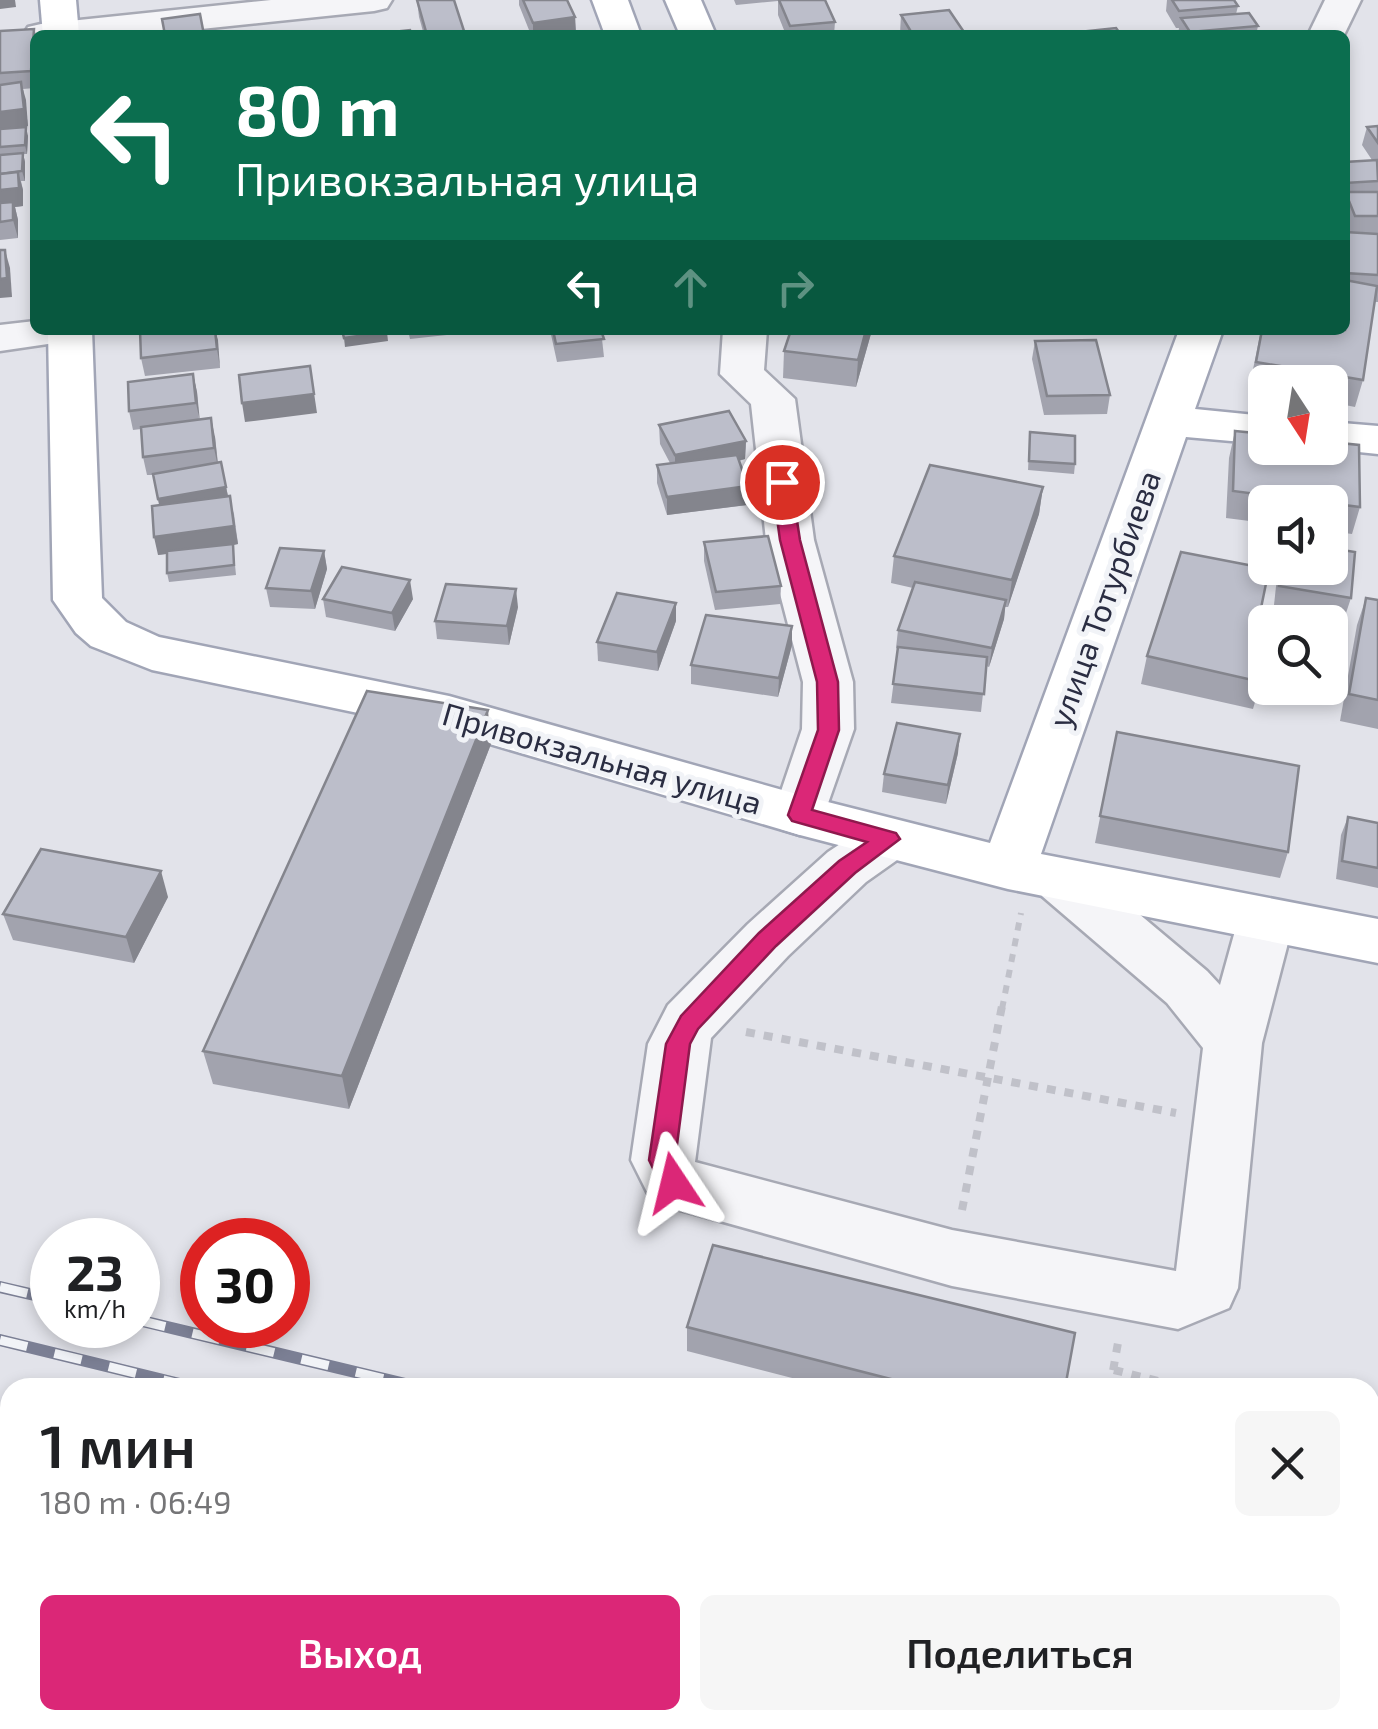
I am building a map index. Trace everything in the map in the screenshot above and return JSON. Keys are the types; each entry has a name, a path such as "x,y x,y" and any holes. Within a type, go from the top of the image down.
{"main road":[{"path":"610,0 621,30"},
{"path":"683,0 696,30"},
{"name":"Привокзальная улица","path":"68,335 78,600 96,628 119,642 152,653 448,714 888,839 1031,885 1266,920 1378,942"},
{"name":"улица Тотурбиева","path":"1031,885 1168,421 1199,335"},
{"path":"1168,421 1248,428"},
{"path":"1348,438 1378,440"}],"street":[{"path":"51,28 374,0"},
{"path":"1328,30 1343,0"},
{"path":"0,39 30,33"},
{"path":"0,338 30,334"},
{"path":"745,335 742,374 773,399 790,540 828,682 828,730 800,815"},
{"path":"888,839 847,867 690,1022 678,1044 662,1160 674,1183 952,1258 1178,1300 1206,1288 1233,1043 1266,920"},
{"path":"1031,885 1187,987 1233,1043"}],"path":[{"path":"952,1258 1031,885"},
{"path":"690,1022 989,1075 1226,1124"},
{"path":"1114,1370 1146,1378"}],"building":[{"path":"417,0 454,0 464,30 426,30"},
{"path":"523,0 567,0 575,17 533,23"},
{"path":"779,0 825,0 835,22 790,26"},
{"path":"1172,0 1234,0 1238,6 1179,11"},
{"path":"949,10 963,30 910,30 901,15"},
{"path":"1249,13 1258,26 1189,30 1181,18"},
{"path":"200,14 203,30 164,30 162,19"},
{"path":"34,29 30,30 30,71 0,73 0,31"},
{"path":"21,82 24,109 0,112 0,85"},
{"path":"1378,126 1378,143 1367,127"},
{"path":"26,127 25,145 0,147 0,129"},
{"path":"23,153 22,171 0,174 0,155"},
{"path":"1377,160 1378,181 1350,183 1350,162"},
{"path":"18,172 19,188 0,190 0,174"},
{"path":"1350,192 1378,192 1378,216 1355,216"},
{"path":"13,202 13,220 0,222 0,203"},
{"path":"1350,232 1378,234 1378,275 1350,273"},
{"path":"0,250 5,250 7,278 0,279"},
{"path":"1350,281 1377,286 1363,380 1348,377 1348,365 1256,362 1261,335 1350,335"},
{"path":"140,335 216,335 217,349 141,358"},
{"path":"554,335 603,335 604,339 556,344"},
{"path":"789,335 865,335 858,360 784,351"},
{"path":"1096,340 1110,395 1047,396 1035,341"},
{"path":"310,366 314,394 242,403 239,375"},
{"path":"193,374 196,403 129,411 128,382"},
{"path":"729,411 746,441 675,455 659,425"},
{"path":"211,418 214,448 143,457 141,427"},
{"path":"1235,431 1248,432 1248,465 1348,465 1348,444 1359,445 1360,507 1348,505 1348,485 1248,485 1248,493 1233,491"},
{"path":"1030,432 1075,436 1075,464 1029,461"},
{"path":"737,455 748,486 667,497 657,465"},
{"path":"221,462 226,487 158,499 153,474"},
{"path":"930,465 1043,487 1012,580 894,556"},
{"path":"230,496 234,526 154,537 152,506"},
{"path":"768,536 781,586 716,592 704,542"},
{"path":"233,544 234,565 167,573 167,551"},
{"path":"280,548 324,551 311,591 266,588"},
{"path":"1348,551 1355,552 1351,598 1279,586 1348,585"},
{"path":"1181,552 1248,565 1248,585 1266,585 1262,605 1248,605 1248,679 1147,656"},
{"path":"342,567 410,580 392,613 323,599"},
{"path":"915,582 1006,600 992,648 898,630"},
{"path":"446,584 516,589 507,626 435,621"},
{"path":"617,593 676,603 657,652 597,642"},
{"path":"1366,598 1378,600 1378,700 1349,694"},
{"path":"706,615 792,626 779,678 691,665"},
{"path":"898,647 987,657 984,694 893,684"},
{"path":"367,691 488,710 342,1076 203,1051"},
{"path":"897,723 960,734 948,785 884,774"},
{"path":"1117,732 1299,766 1288,852 1100,816"},
{"path":"1348,817 1378,823 1378,868 1342,861"},
{"path":"41,849 161,871 126,937 3,914"},
{"path":"713,1245 1075,1333 1067,1378 887,1378 687,1327"}],"railway":[{"path":"0,1287 30,1294"},
{"path":"160,1325 380,1378"},
{"path":"0,1340 155,1378"}],"route":[{"path":"674,1183 662,1160 678,1044 690,1022 768,940 847,867 888,839 800,815 828,730 828,682 790,540 782,482"}]}
